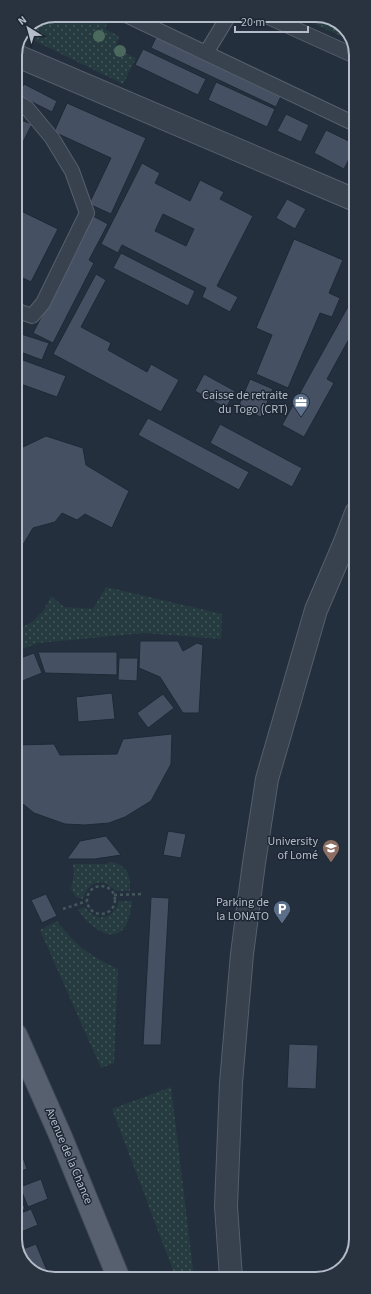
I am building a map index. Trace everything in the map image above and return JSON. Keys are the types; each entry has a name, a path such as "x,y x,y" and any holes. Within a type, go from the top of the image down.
{"main road":[{"name":"Avenue de la Chance","path":"22,1049 61,1137 116,1272"}],"street":[{"path":"22,58 349,197"},
{"path":"231,1272 226,1206 231,1083 242,954 267,779 316,610 349,531"}],"lane":[{"path":"141,22 349,121"},
{"path":"206,53 225,22"},
{"path":"280,22 349,53"},
{"path":"22,105 27,108 52,138 72,171 86,213 43,303 32,316 22,312"}],"path":[{"path":"98,886 103,886 112,891 115,901 114,906 106,913 96,913 91,910 87,901 90,892 98,886"},
{"path":"114,895 143,894"},
{"path":"64,909 87,901"}],"green space":[{"path":"55,22 108,22 105,29 119,36 115,49 136,58 123,84 28,37 42,24"},
{"path":"310,22 329,24 338,30 345,38"},
{"path":"106,587 222,614 221,639 144,633 38,643 22,649 22,627 32,622 44,610 51,596 64,607 93,609"},
{"path":"112,862 122,866 127,872 130,881 130,891 116,891 106,884 96,883 88,888 83,899 76,897 71,889 74,874 73,864 105,864"},
{"path":"119,901 132,901 127,923 122,930 115,934 101,932 88,922 78,910 85,907 94,915 104,917 113,912"},
{"path":"57,921 84,950 99,960 118,969 114,1063 101,1068 40,930"},
{"path":"171,1087 193,1272 174,1272 112,1109"}],"building":[{"path":"158,33 283,92 276,107 151,48"},
{"path":"143,49 206,79 198,95 135,65"},
{"path":"216,82 275,109 267,127 208,100"},
{"path":"24,84 57,101 52,112 22,97 22,88"},
{"path":"67,103 146,138 111,214 89,204 111,158 54,132"},
{"path":"286,114 309,125 301,142 277,131"},
{"path":"22,120 32,124 22,144"},
{"path":"326,130 349,141 349,159 344,169 314,153"},
{"path":"142,163 160,173 155,183 190,201 200,180 224,192 220,199 253,216 217,286 238,297 230,312 202,297 206,288 122,245 118,253 101,244","holes":["163,214 194,229 186,246 155,231"]},
{"path":"287,199 306,209 295,229 276,218"},
{"path":"22,211 58,229 31,282 22,278"},
{"path":"93,216 108,224 89,260 94,263 53,343 33,333"},
{"path":"294,239 343,260 329,293 340,298 332,317 320,313 288,388 256,374 272,335 256,328"},
{"path":"121,253 195,291 188,306 113,268"},
{"path":"96,274 106,280 81,327 111,343 108,350 147,372 151,364 179,380 161,412 53,354"},
{"path":"349,305 349,339 327,379 334,383 304,437 282,425"},
{"path":"22,334 49,343 42,360 22,353"},
{"path":"22,360 66,376 57,397 22,384"},
{"path":"204,374 235,391 226,408 195,391"},
{"path":"250,379 273,389 261,417 238,407"},
{"path":"148,418 249,472 239,490 138,435"},
{"path":"220,424 302,468 292,487 210,443"},
{"path":"46,436 83,448 86,465 129,491 112,528 85,514 77,520 62,513 55,522 33,528 22,546 23,447"},
{"path":"140,641 178,641 183,651 197,643 203,645 199,713 183,713 160,677 139,668"},
{"path":"38,652 117,652 117,675 45,673"},
{"path":"34,653 42,673 22,681 22,657"},
{"path":"119,658 138,658 137,681 118,680"},
{"path":"112,693 115,719 78,722 76,697"},
{"path":"163,694 174,708 148,728 137,713"},
{"path":"172,734 171,764 151,801 125,817 109,823 85,825 65,824 34,813 22,803 22,745 54,744 60,755 117,754 123,739"},
{"path":"168,831 186,834 181,858 163,855"},
{"path":"106,836 121,855 95,859 67,859 80,841"},
{"path":"46,894 57,916 42,923 31,900"},
{"path":"151,897 169,898 161,1045 143,1045"},
{"path":"289,1044 318,1045 316,1089 287,1088"},
{"path":"22,1157 27,1169 22,1171"},
{"path":"41,1179 48,1199 28,1207 22,1192 22,1186"},
{"path":"22,1200 25,1209 22,1210"},
{"path":"31,1209 38,1225 22,1232 22,1213"},
{"path":"36,1244 47,1271 38,1268 33,1264 26,1256 24,1249"}],"place":[{"name":"Caisse de retraite du Togo (CRT)","path":"301,417"},
{"name":"University of Lomé","path":"331,863"},
{"name":"Parking de la LONATO","path":"282,924"}]}
